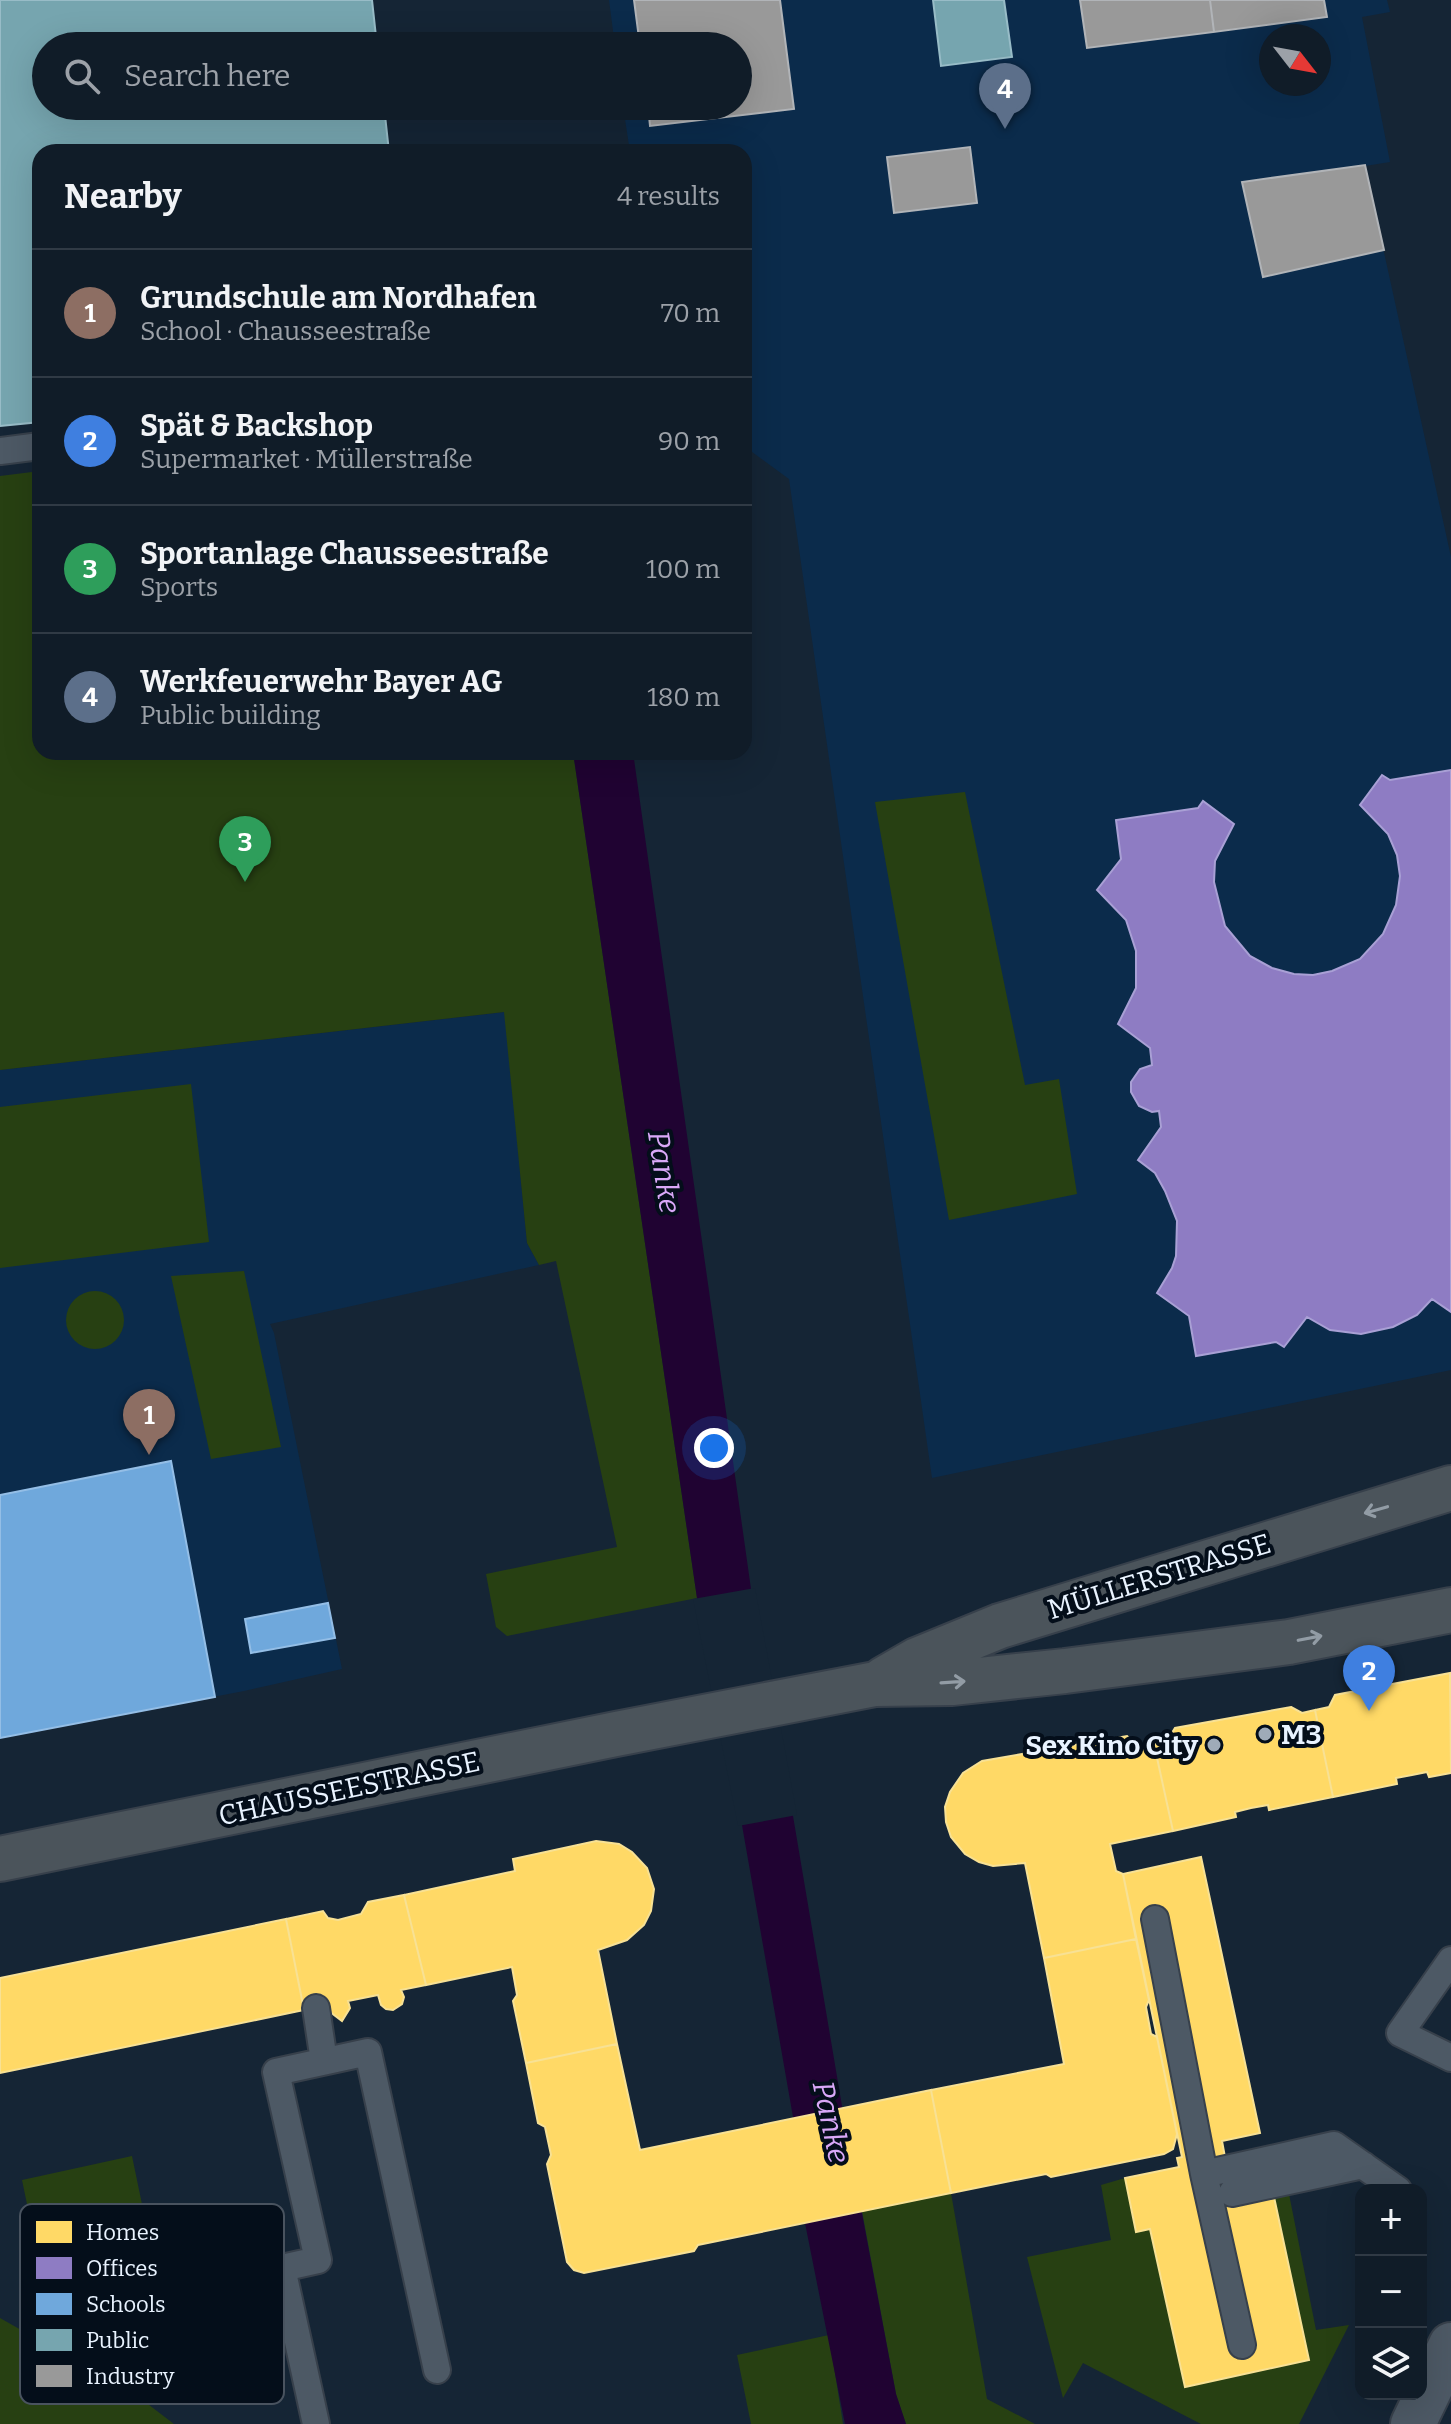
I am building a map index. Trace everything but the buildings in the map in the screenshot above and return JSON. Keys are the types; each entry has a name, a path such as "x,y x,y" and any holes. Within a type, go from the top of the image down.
{"main road":[{"name":"MÜLLERSTRASSE","path":"875,1684 917,1660 1000,1626 1451,1488"},
{"name":"MÜLLERSTRASSE","path":"742,1710 875,1684 952,1683 1289,1642 1451,1610"},
{"name":"CHAUSSEESTRASSE","path":"0,1859 742,1710"}],"street":[{"path":"1413,2424 1451,2345"}],"lane":[{"path":"0,451 32,447"},
{"path":"1155,1919 1204,2174 1242,2345"},
{"path":"1451,1960 1400,2033 1451,2058"},
{"path":"316,2008 324,2061"},
{"path":"284,2268 318,2260 276,2072 368,2052 437,2370"},
{"path":"1204,2174 1334,2145 1390,2184"},
{"path":"1232,2193 1363,2165"},
{"path":"284,2277 316,2424"}],"shaded area":[{"path":"609,0 1387,0 1390,12 1362,17 1390,162 1365,166 1451,557 1451,1370 932,1478 789,479 752,452 752,144 629,144 625,120 752,120 752,32 613,32"},
{"path":"505,1012 527,1243 539,1265 270,1324 342,1669 0,1738 0,1070"}],"green space":[{"path":"32,472 32,760 574,760 697,1598 507,1636 496,1627 486,1574 617,1547 556,1261 539,1265 527,1243 504,1012 0,1070 0,476"},
{"path":"965,792 1025,1085 1059,1079 1077,1194 949,1220 875,802"},
{"path":"191,1084 209,1242 0,1268 0,1107"},
{"path":"244,1271 281,1447 211,1459 171,1276"},
{"path":"95,1291 116,1299 124,1320 116,1341 95,1349 74,1341 66,1320 74,1299"},
{"path":"132,2156 142,2204 27,2204 22,2180"},
{"path":"1125,2178 1150,2229 1185,2387 1309,2360 1274,2197 1289,2194 1316,2330 1349,2325 1299,2424 1201,2424 1083,2363 1063,2398 1027,2257 1111,2240 1101,2185"},
{"path":"951,2193 987,2399 1035,2424 906,2424 896,2394 862,2211"},
{"path":"0,2318 20,2329 20,2404 148,2404 174,2424 0,2424"},
{"path":"829,2335 843,2424 751,2424 737,2355"}],"water":[{"name":"Panke","path":"574,760 634,760 751,1589 844,2118 896,2394 906,2424 845,2424 805,2223 793,2117 742,1825 697,1598"}],"pier":[{"path":"755,1588 797,1815 738,1826 693,1599"}],"place":[{"name":"Werkfeuerwehr Bayer AG","path":"1005,129"},
{"name":"Sportanlage Chausseestraße","path":"245,882"},
{"name":"Grundschule am Nordhafen","path":"149,1455"},
{"name":"Spät & Backshop","path":"1369,1711"},
{"name":"M3","path":"1265,1734"},
{"name":"Sex Kino City","path":"1214,1745"}]}
